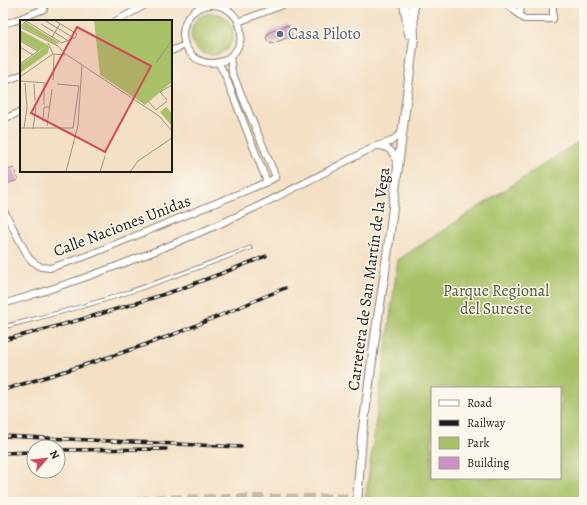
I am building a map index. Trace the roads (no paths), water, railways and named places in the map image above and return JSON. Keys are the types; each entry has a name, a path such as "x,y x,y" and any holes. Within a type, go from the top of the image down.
{"street":[{"path":"118,20 149,3"},
{"path":"194,3 196,10"},
{"path":"238,22 288,3"},
{"name":"Carretera de San Martín de la Vega","path":"404,3 409,28 411,61"},
{"name":"Carretera de San Martín de la Vega","path":"357,502 362,436 385,272 414,38 414,3"},
{"path":"506,3 524,19 553,19 553,3"},
{"path":"520,16 521,3"},
{"path":"209,4 225,8 233,14 238,22 241,32 240,41 230,56 225,60 210,63 198,60 189,52 185,45 183,35 184,25 189,16 196,10 209,4"},
{"path":"3,24 44,9"},
{"path":"172,51 185,45"},
{"name":"Calle Naciones Unidas","path":"3,209 29,258 41,267 50,268 84,257 276,177 232,72 230,56"},
{"path":"218,62 225,75 267,182"},
{"path":"3,82 20,75"},
{"path":"3,120 20,112"},
{"path":"3,304 70,284 134,261 223,223 376,146 390,142 402,133"},
{"path":"376,146 386,147 391,151 396,158 397,170"}],"lane":[{"path":"3,327 55,314 122,294 194,270 250,248"}],"tunnel":[{"path":"138,502 160,500 345,499 373,502"}],"railway":[{"path":"3,340 68,323 177,290 266,256"},
{"path":"3,390 151,343 285,288"},
{"path":"3,436 241,447"},
{"path":"66,450 166,449"},
{"path":"3,453 26,452"}],"place":[{"name":"Casa Piloto","path":"280,34"}],"park label":[{"name":"Parque Regional del Sureste","path":"496,300"}]}
